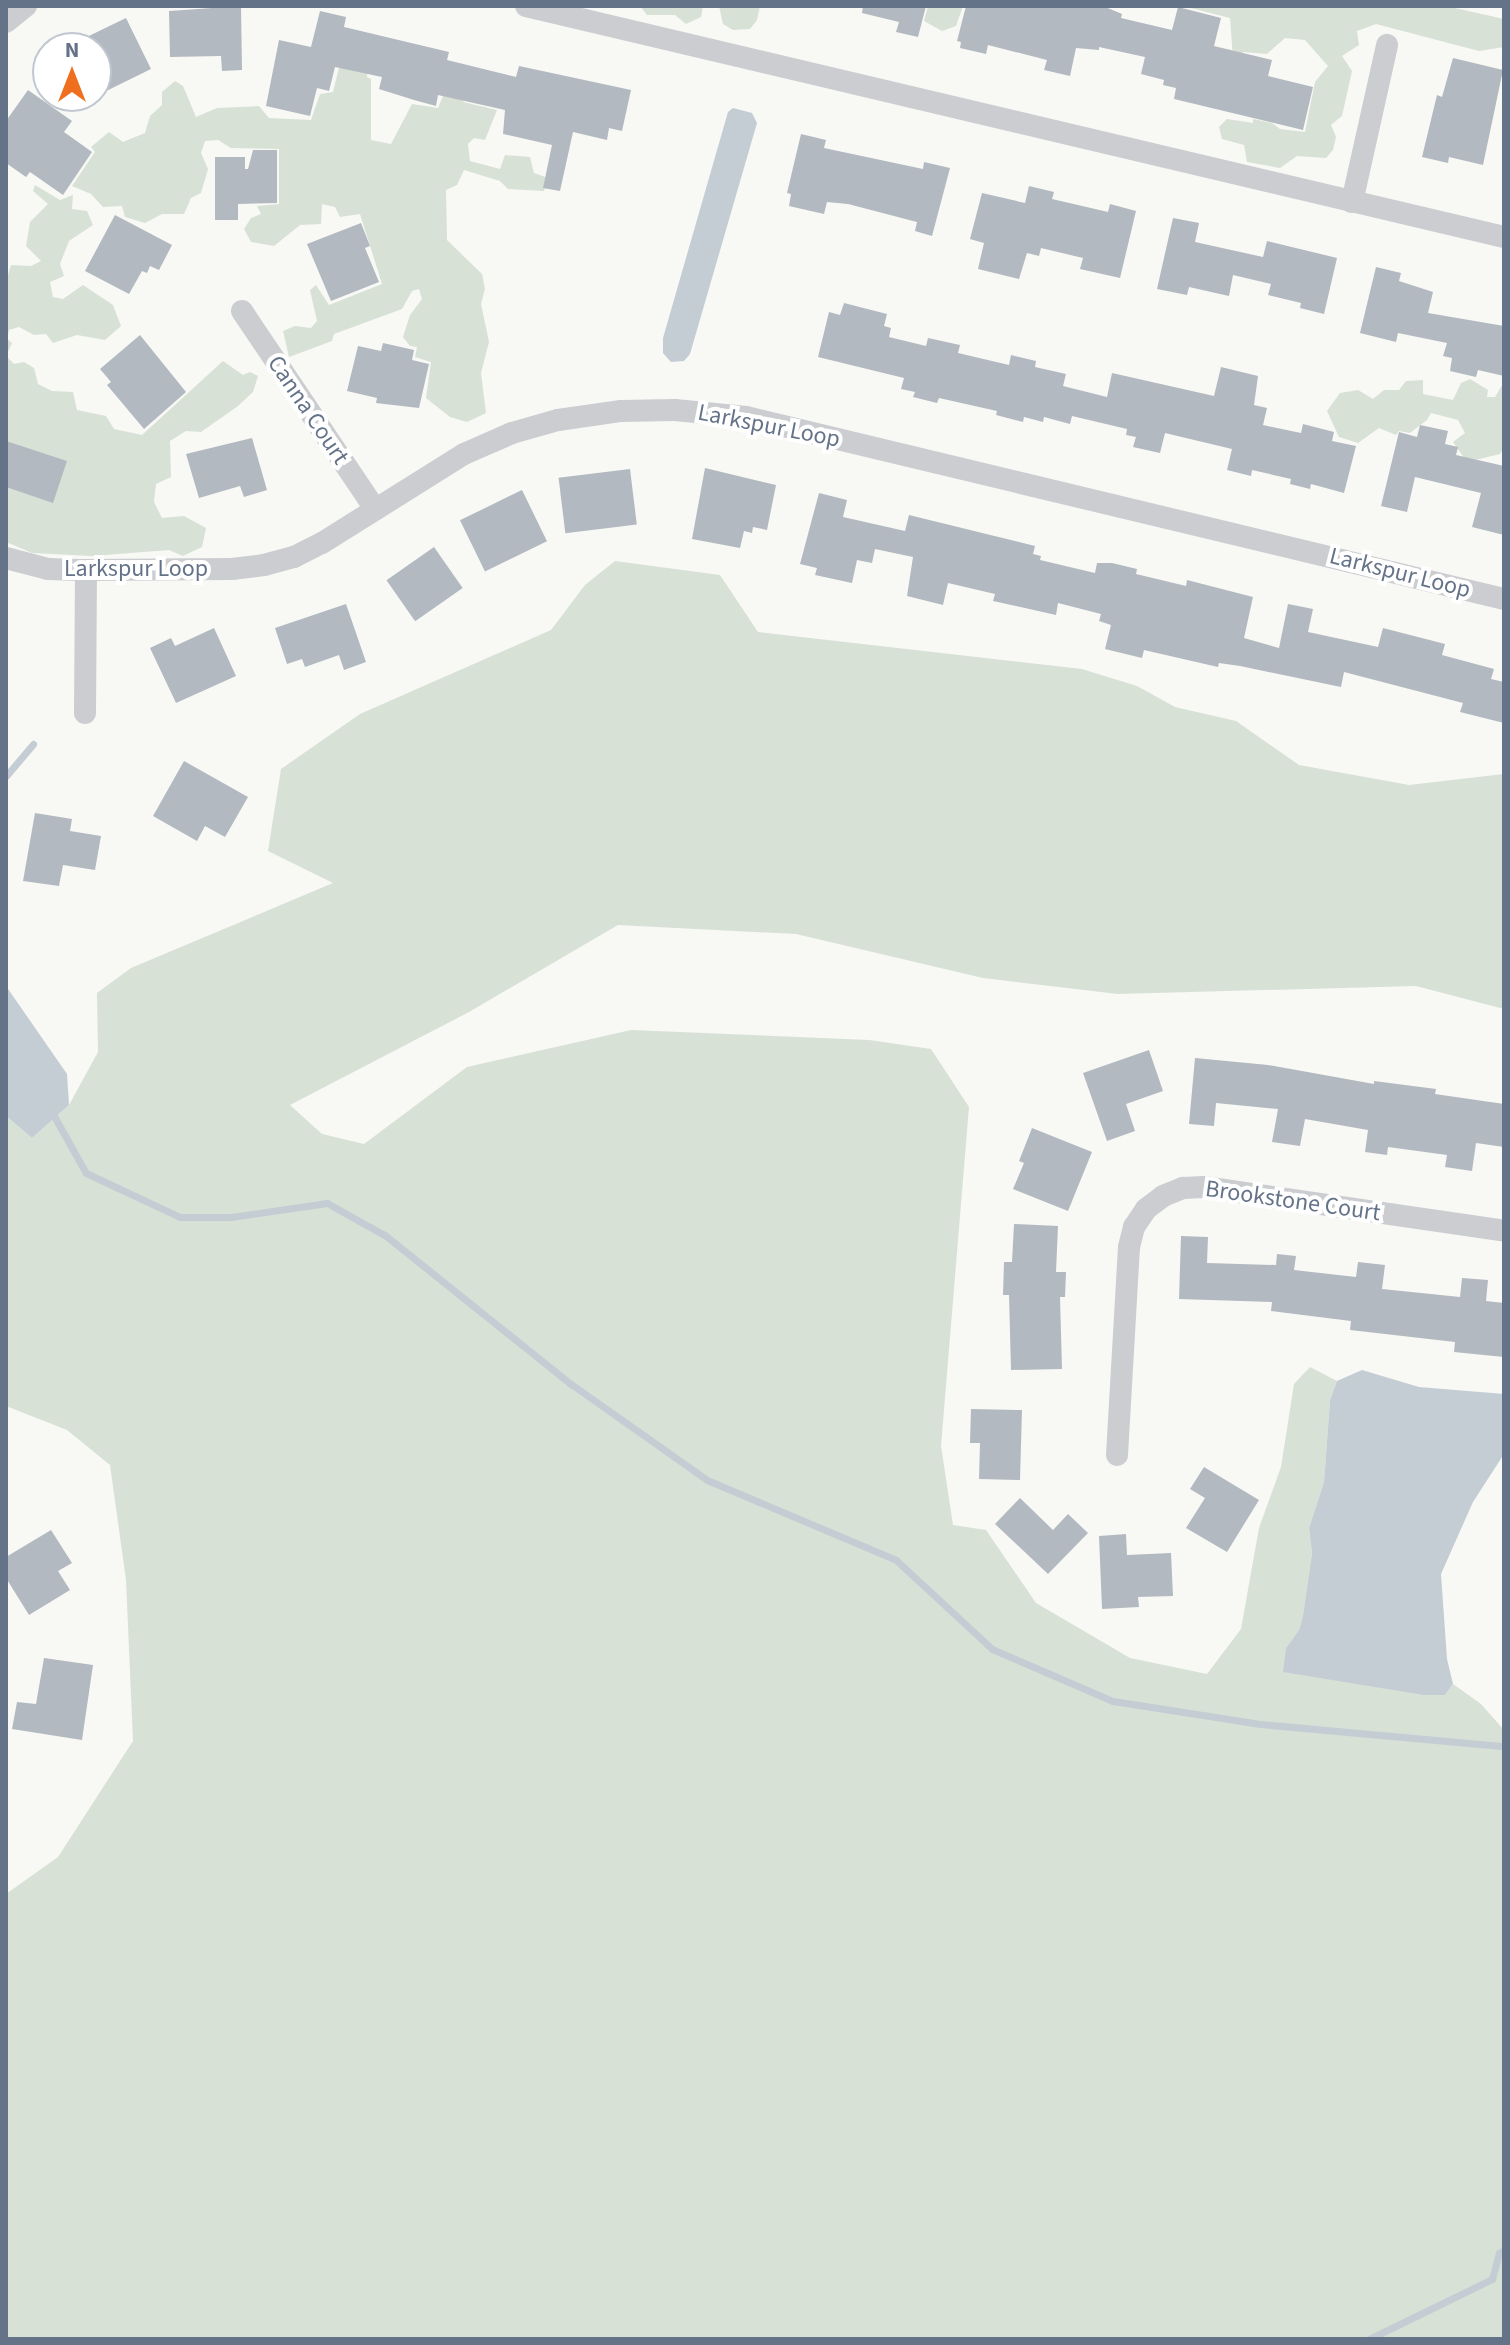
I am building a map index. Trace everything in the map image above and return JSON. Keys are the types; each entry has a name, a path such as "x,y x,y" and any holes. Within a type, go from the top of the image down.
{"street":[{"path":"6,22 26,6"},
{"path":"526,6 1504,237"},
{"path":"1352,202 1387,45"},
{"name":"Canna Court","path":"242,311 375,509"},
{"name":"Larkspur Loop","path":"6,558 48,569 232,569 264,565 294,557 464,454 512,433 558,420 621,411 704,412 746,417 1035,484 1504,599"},
{"path":"85,713 86,570"},
{"name":"Brookstone Court","path":"1117,1455 1129,1247 1134,1227 1146,1209 1163,1196 1183,1188 1204,1187 1504,1231"}],"shaded area":[{"path":"640,6 703,6 701,17 686,24 675,15 647,15"},
{"path":"719,6 760,6 757,20 750,29 733,30 723,24"},
{"path":"928,6 963,6 956,26 942,31 924,21"},
{"path":"1183,6 1446,6 1504,19 1504,47 1479,51 1376,24 1357,31 1359,45 1342,56 1352,71 1342,116 1331,125 1336,137 1333,150 1326,158 1297,156 1280,168 1247,162 1244,145 1222,139 1219,127 1227,119 1253,123 1253,119 1272,123 1280,129 1305,132 1315,82 1328,66 1305,40 1285,38 1267,54 1243,52 1239,61 1233,58 1230,18"},
{"path":"343,51 369,54 367,77 371,79 371,140 391,144 412,104 438,108 443,96 467,83 463,102 497,110 485,140 474,138 468,144 470,161 500,169 505,155 530,157 534,173 548,178 544,191 508,189 500,181 464,170 457,185 446,190 447,240 482,274 485,289 481,304 489,342 481,373 486,413 467,422 450,417 426,398 431,362 415,357 417,347 410,346 403,337 410,315 422,299 419,289 412,291 402,309 334,334 332,341 289,357 283,331 295,326 311,328 317,321 310,290 316,285 329,305 382,284 360,214 340,217 335,207 322,204 321,224 300,225 274,246 251,242 244,229 251,218 261,214 257,206 279,204 279,149 231,148 218,140 205,141 201,153 208,169 201,193 191,198 184,214 162,214 145,223 125,217 122,206 103,207 91,194 72,186 95,152 91,147 109,132 123,142 145,133 150,116 162,105 162,92 175,81 183,86 196,117 217,108 259,106 269,118 311,120 320,94 333,92"},
{"path":"733,108 752,113 757,123 690,354 684,361 671,362 663,353 663,338 728,112"},
{"path":"35,185 60,200 73,195 72,209 87,211 93,225 69,241 60,264 64,276 50,282 53,297 63,299 83,285 113,305 121,326 105,340 77,335 53,343 46,334 34,335 19,327 9,330 7,339 12,343 6,356 6,282 11,265 31,266 41,261 26,246 30,222 48,204 33,191"},
{"path":"6,356 14,364 24,362 34,368 38,384 52,391 73,392 77,410 106,416 114,429 142,435 223,361 243,375 250,372 258,376 253,392 238,406 201,432 186,431 170,441 171,477 156,484 154,502 162,518 184,516 206,528 202,547 183,556 169,550 92,556 32,553 6,542"},
{"path":"1470,379 1488,390 1487,397 1495,397 1504,382 1504,448 1500,454 1467,462 1453,442 1465,433 1458,420 1431,413 1410,433 1399,431 1396,435 1379,428 1358,443 1339,437 1327,411 1340,393 1358,390 1373,399 1384,390 1399,390 1406,381 1423,380 1423,394 1453,400 1461,383"},
{"path":"615,561 720,575 758,632 1082,669 1137,686 1175,707 1236,721 1299,765 1409,785 1504,774 1504,1009 1416,986 1118,994 983,978 796,934 618,925 469,1012 290,1105 322,1134 364,1144 467,1067 631,1030 869,1040 931,1049 969,1107 941,1446 953,1525 986,1530 1036,1603 1130,1658 1207,1674 1241,1629 1259,1528 1281,1467 1294,1384 1310,1367 1337,1381 1330,1400 1324,1482 1309,1528 1312,1553 1303,1615 1299,1630 1286,1648 1445,1695 1453,1684 1481,1704 1504,1730 1504,2339 6,2339 6,1894 58,1857 133,1741 126,1580 110,1465 67,1430 6,1406 6,1116 32,1138 69,1105 98,1052 97,993 131,968 333,883 268,851 281,769 360,714 551,630 585,585"},
{"path":"6,986 67,1074 69,1105 32,1138 6,1116"},
{"path":"1362,1370 1419,1387 1504,1394 1504,1454 1473,1502 1441,1574 1447,1659 1453,1684 1445,1695 1424,1695 1283,1672 1286,1648 1299,1630 1303,1615 1312,1553 1309,1528 1324,1482 1330,1400 1337,1381"}],"building":[{"path":"241,6 242,70 222,71 221,56 170,57 169,11"},
{"path":"863,6 926,6 918,37 896,32 899,22 862,13"},
{"path":"966,6 1103,6 1122,14 1121,18 1172,30 1178,7 1221,18 1214,46 1272,60 1268,76 1313,87 1303,130 1174,99 1176,88 1163,85 1164,80 1141,74 1145,57 1099,47 1099,50 1076,48 1070,76 1044,70 1047,60 988,45 986,54 960,48 961,42 957,41"},
{"path":"320,11 346,17 344,27 449,52 447,60 516,77 519,66 631,90 622,131 609,128 607,140 573,132 560,191 543,188 552,145 503,134 505,110 438,95 436,106 379,89 382,77 335,67 329,91 317,88 310,116 266,106 279,40 311,47"},
{"path":"126,18 151,69 112,88 112,32 97,32"},
{"path":"1453,58 1503,70 1483,165 1449,157 1448,163 1422,157 1437,95 1442,97"},
{"path":"28,90 32,93 32,112 59,112 72,121 64,132 92,152 63,195 30,172 26,177 6,163 6,121"},
{"path":"801,134 826,140 824,148 923,169 924,162 950,168 932,236 915,231 917,222 848,204 827,202 824,214 789,206 791,194 787,193"},
{"path":"253,150 277,150 277,203 238,204 238,220 215,220 215,157 245,157 245,169 248,169"},
{"path":"1029,186 1054,192 1052,199 1108,212 1110,204 1136,211 1120,278 1080,269 1083,258 1041,248 1039,256 1027,253 1019,279 978,269 984,243 970,239 982,193 1025,203"},
{"path":"115,215 172,245 159,270 150,266 147,273 142,271 129,294 85,271"},
{"path":"1173,218 1199,223 1195,242 1263,257 1267,241 1337,258 1324,314 1300,308 1301,303 1268,295 1271,284 1233,275 1229,296 1189,287 1187,295 1157,289"},
{"path":"361,223 370,246 365,248 379,282 331,301 307,244"},
{"path":"1376,267 1401,273 1399,281 1433,292 1428,313 1504,326 1504,376 1478,370 1476,377 1450,371 1452,358 1443,356 1447,343 1398,333 1396,342 1360,333"},
{"path":"844,303 887,314 884,326 891,328 889,337 926,346 928,338 960,345 958,353 1009,365 1011,355 1036,361 1035,367 1066,374 1063,386 1107,397 1112,373 1214,396 1221,367 1258,376 1254,405 1267,408 1263,425 1301,433 1303,424 1334,432 1332,441 1356,446 1344,493 1311,484 1310,489 1290,484 1291,479 1252,470 1251,476 1227,470 1232,449 1165,433 1160,453 1133,447 1136,437 1126,435 1127,429 1072,416 1070,424 1044,417 1043,422 1024,417 1023,422 996,415 997,411 939,398 937,403 913,397 915,392 901,389 904,378 818,357 829,312 840,315"},
{"path":"140,335 186,392 144,429 107,385 111,382 100,369"},
{"path":"383,343 414,350 412,360 429,364 419,408 376,403 377,398 347,391 358,346 381,351"},
{"path":"1420,425 1448,431 1445,444 1458,447 1456,455 1504,466 1504,535 1472,527 1481,493 1415,477 1407,512 1381,506 1399,432 1417,437"},
{"path":"252,438 267,490 244,497 240,486 199,498 186,454"},
{"path":"6,441 67,461 53,503 6,487"},
{"path":"705,468 776,485 767,530 753,527 752,533 744,531 740,548 692,539"},
{"path":"630,469 637,525 565,533 559,478"},
{"path":"522,490 547,541 485,571 460,520"},
{"path":"819,493 847,500 843,517 905,531 909,515 1035,546 1033,554 1041,556 1040,560 1095,573 1097,563 1112,563 1137,569 1136,574 1186,586 1187,580 1253,597 1244,638 1279,648 1288,604 1313,609 1308,632 1378,647 1383,628 1445,644 1442,655 1494,669 1491,679 1504,682 1504,723 1460,712 1463,703 1344,672 1341,687 1240,666 1219,663 1218,667 1144,650 1142,658 1105,649 1111,625 1099,621 1101,614 1058,603 1056,615 993,601 995,594 948,583 943,605 907,596 913,557 875,549 872,563 857,560 852,583 815,575 817,568 800,564"},
{"path":"434,547 463,588 415,621 386,580"},
{"path":"346,604 366,662 344,670 339,655 305,667 302,659 287,664 275,628"},
{"path":"214,628 236,676 176,703 150,648 171,638 175,646"},
{"path":"184,761 248,797 225,837 205,826 197,841 153,816"},
{"path":"35,813 72,819 70,831 101,836 95,870 63,865 59,886 23,881"},
{"path":"1149,1050 1163,1091 1126,1104 1135,1131 1107,1141 1083,1073"},
{"path":"1195,1058 1268,1065 1374,1084 1374,1081 1436,1089 1435,1094 1504,1104 1504,1147 1476,1143 1472,1171 1445,1167 1447,1155 1388,1147 1387,1155 1365,1152 1368,1130 1305,1119 1300,1146 1272,1142 1278,1109 1216,1103 1214,1126 1189,1124"},
{"path":"1032,1128 1092,1152 1068,1211 1013,1189 1024,1163 1019,1161"},
{"path":"1014,1224 1058,1226 1056,1272 1066,1272 1065,1297 1060,1297 1062,1369 1011,1370 1009,1295 1003,1295 1004,1262 1012,1262"},
{"path":"1181,1236 1208,1237 1207,1263 1276,1265 1277,1254 1296,1256 1294,1270 1356,1277 1358,1262 1385,1265 1382,1289 1460,1297 1462,1278 1488,1280 1486,1301 1504,1303 1504,1357 1454,1352 1455,1342 1350,1330 1351,1321 1271,1311 1272,1302 1179,1299"},
{"path":"971,1409 1022,1410 1020,1480 979,1479 980,1443 970,1443"},
{"path":"1204,1467 1259,1500 1227,1552 1186,1528 1205,1498 1190,1489"},
{"path":"1020,1498 1053,1530 1068,1514 1088,1533 1048,1574 995,1524"},
{"path":"51,1530 72,1563 58,1571 70,1590 29,1615 6,1578 6,1557"},
{"path":"1126,1534 1127,1555 1171,1553 1173,1596 1138,1597 1139,1607 1102,1609 1099,1536"},
{"path":"44,1658 93,1665 82,1740 12,1729 17,1702 36,1704"}],"waterway":[{"path":"6,776 33,744"},
{"path":"54,1116 86,1173 180,1217 231,1217 327,1203 386,1236 571,1384 707,1480 896,1560 992,1649 1113,1701 1260,1724 1504,1746"},
{"path":"1369,2339 1492,2279 1499,2253 1504,2250"}]}
